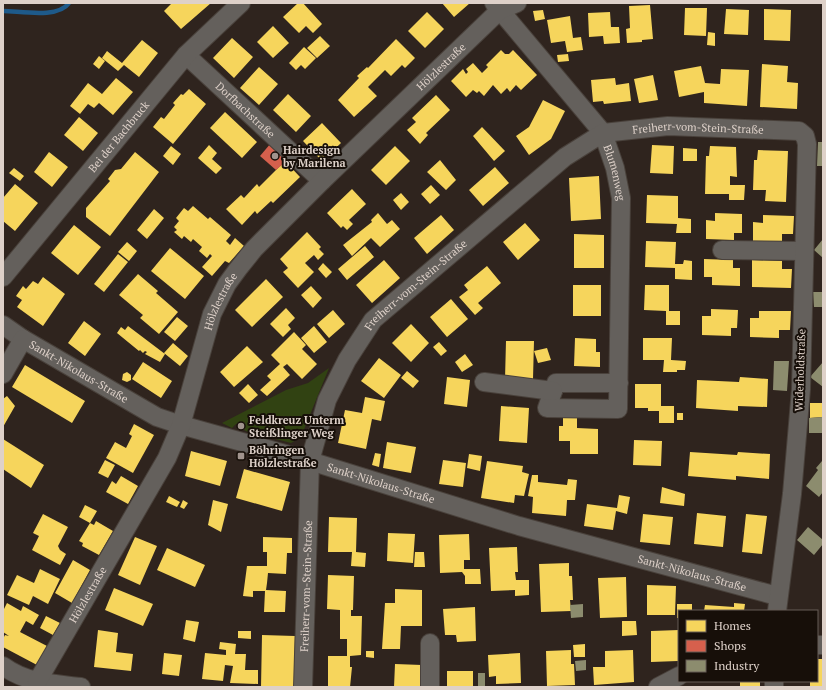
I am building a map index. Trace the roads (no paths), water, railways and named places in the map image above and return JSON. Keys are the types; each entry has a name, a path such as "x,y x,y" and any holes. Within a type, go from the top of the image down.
{"street":[{"name":"Bei der Bachbruck","path":"3,277 186,55 241,3"},
{"name":"Hölzlestraße","path":"38,682 167,458 181,425 212,314 224,290 254,249 497,7 517,3"},
{"name":"Blumenweg","path":"497,7 603,134 615,168 621,198 618,409 547,408 553,391"},
{"name":"Dorfbachstraße","path":"186,55 322,181"},
{"name":"Freiherr-vom-Stein-Straße","path":"303,687 310,461 327,400 347,360 373,320 565,157 603,134 668,126 799,131"},
{"name":"Widerholdstraße","path":"777,603 792,494 801,389 807,144 805,136 799,131"},
{"path":"722,250 804,252"},
{"name":"Sankt-Nikolaus-Straße","path":"3,325 23,339 144,409 181,425 310,461 519,526 777,603"},
{"path":"3,374 23,339"},
{"path":"484,382 553,391 556,383 619,383"},
{"path":"430,643 430,687"},
{"path":"3,666 14,674 38,682 81,687"},
{"path":"658,687 678,677"}],"waterway":[{"path":"3,11 48,13 64,8 69,3"}],"place":[{"name":"Hairdesign by Marilena","path":"275,156"},
{"name":"Feldkreuz Unterm Steißlinger Weg","path":"241,426"},
{"name":"Böhringen Hölzlestraße","path":"241,456"}]}
